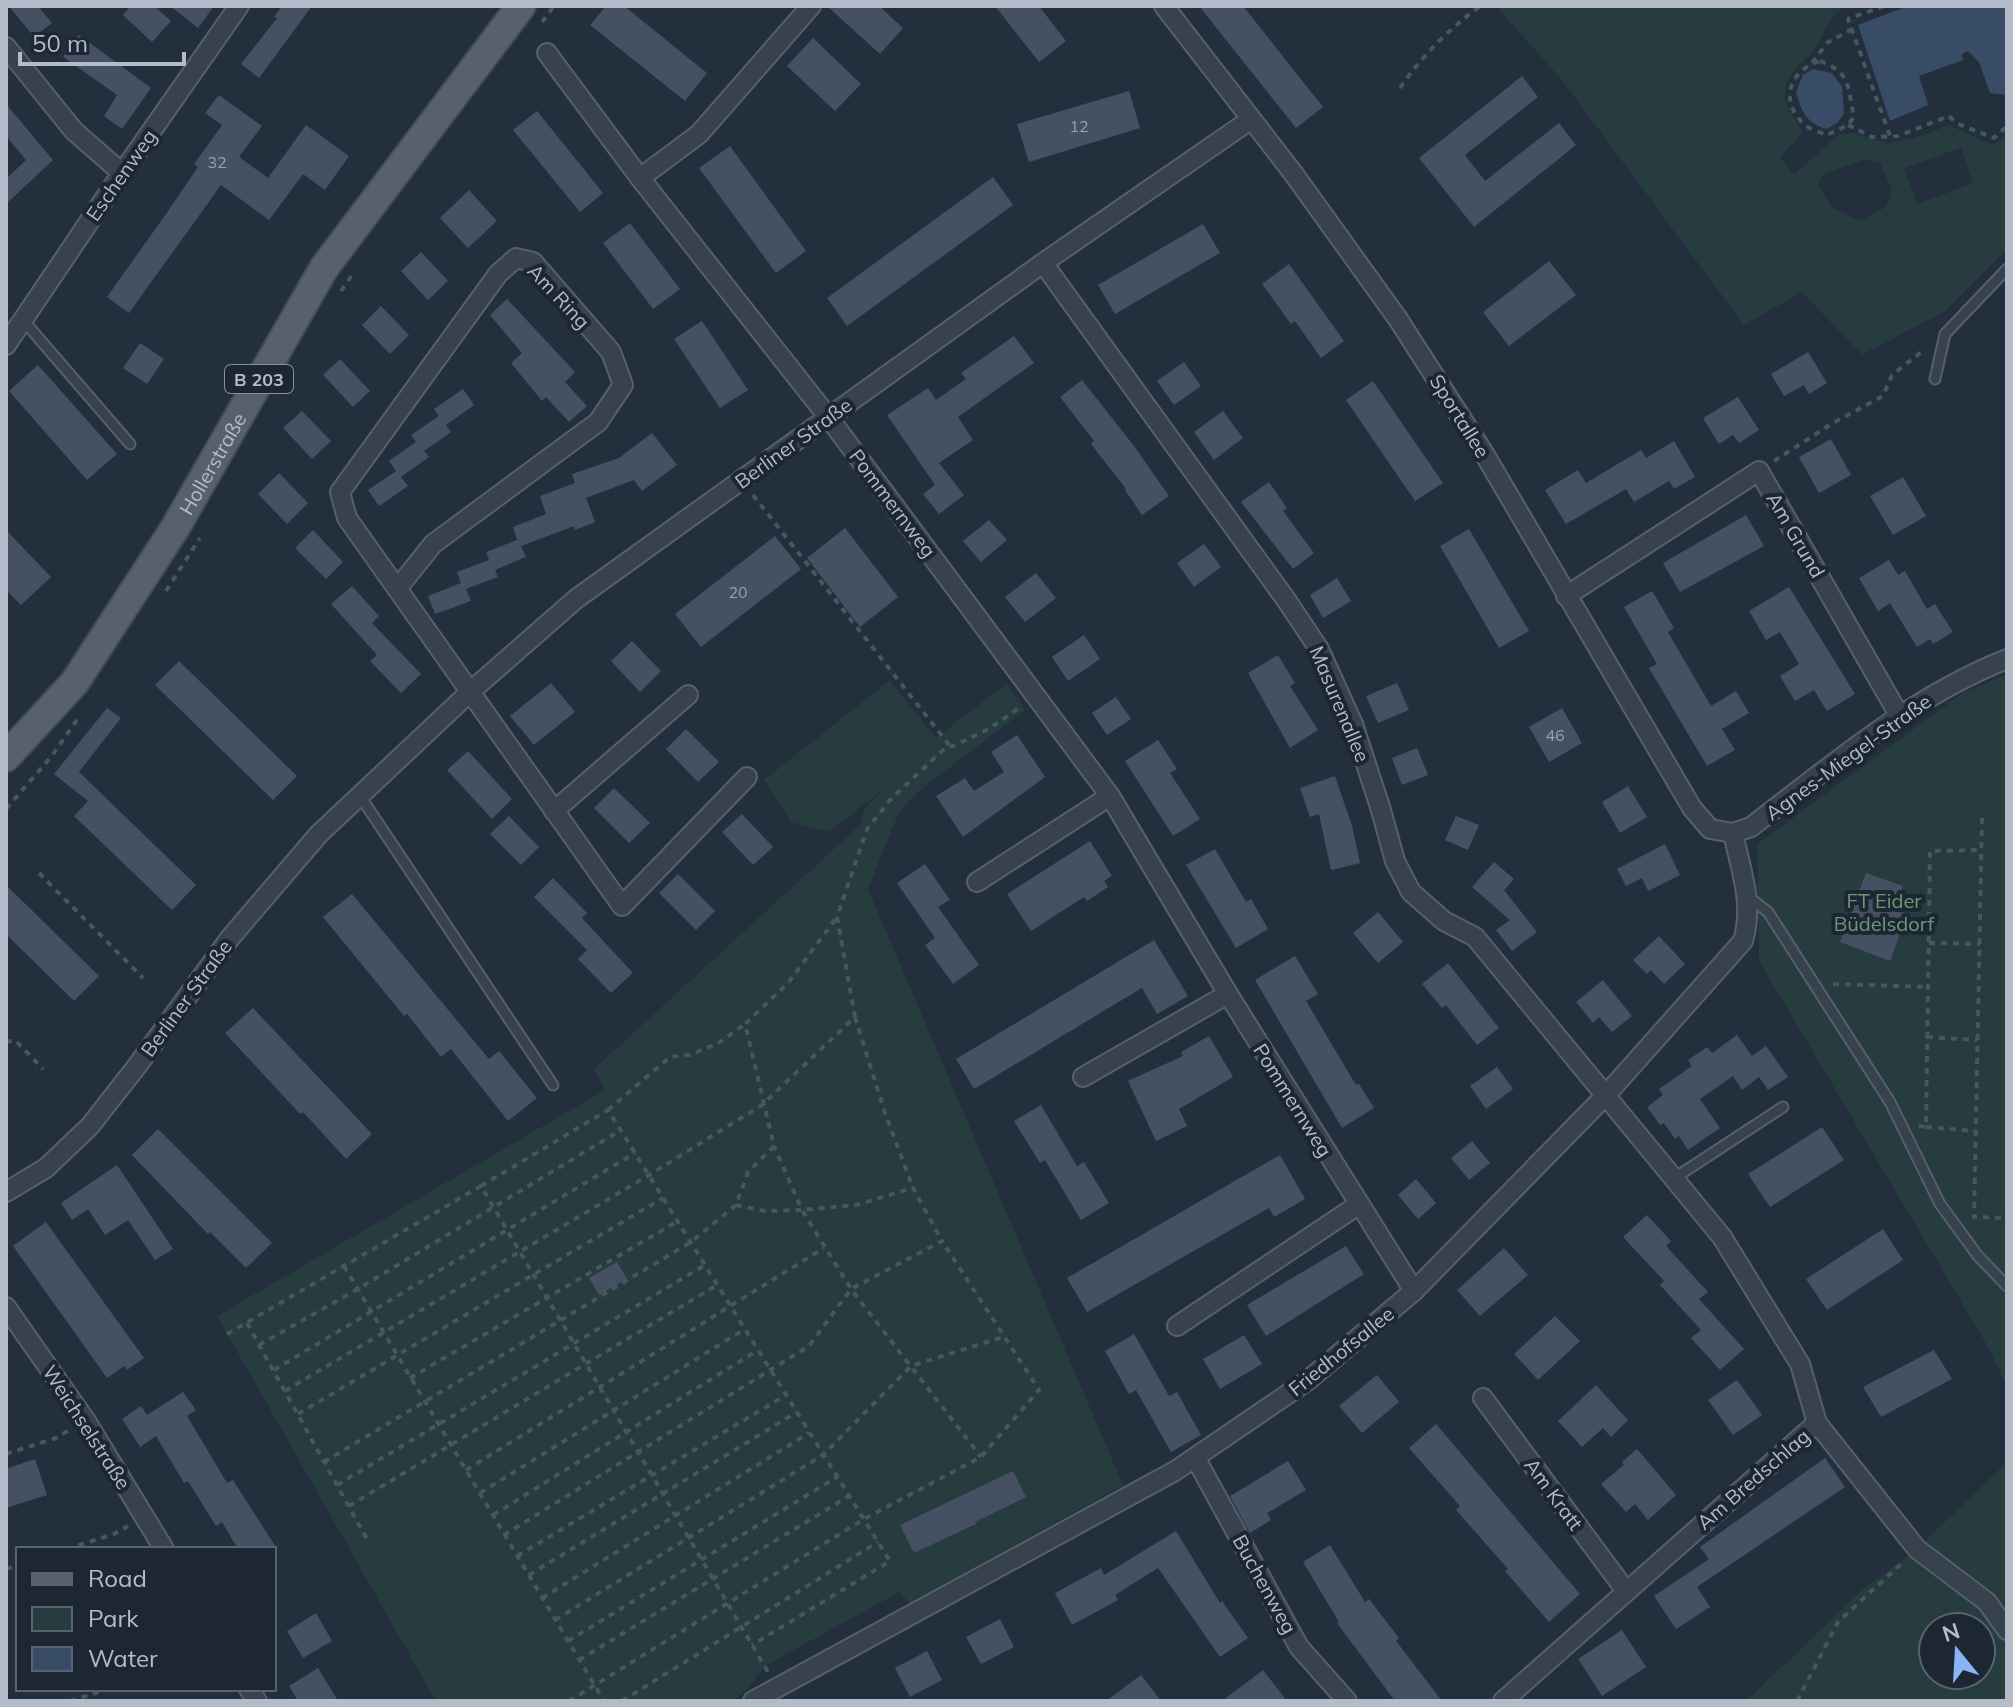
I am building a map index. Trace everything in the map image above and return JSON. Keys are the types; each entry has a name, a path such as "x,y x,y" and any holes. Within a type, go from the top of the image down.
{"main road":[{"name":"Hollerstraße","path":"6,757 75,682 175,528 324,268 530,16"}],"street":[{"name":"Eschenweg","path":"6,345 239,6"},
{"path":"640,178 699,134 811,6"},
{"name":"Sportallee","path":"1164,6 1293,173 1398,319 1485,455 1692,808 1710,829 1733,833"},
{"path":"6,47 74,131 122,173"},
{"name":"Pommernweg","path":"547,53 640,178 829,418 1110,796 1228,994 1414,1291"},
{"name":"Berliner Straße","path":"6,1192 46,1168 90,1126 230,938 319,834 471,691 576,599 1043,263 1250,120"},
{"name":"Am Ring","path":"397,589 433,544 598,422 623,385 611,352 533,262 516,258 498,274 340,492 347,518 397,589 471,691 622,906 747,777"},
{"name":"Masurenallee","path":"1043,263 1319,649 1353,724 1395,861 1411,892 1444,921 1475,937 1606,1095"},
{"name":"Am Grund","path":"1566,596 1759,471 1899,715"},
{"name":"Agnes-Miegel-Straße","path":"1733,833 1751,827 1899,715 1966,675 2007,659"},
{"path":"554,811 688,695"},
{"path":"977,882 1110,796"},
{"name":"Friedhofsallee","path":"753,1701 1196,1459 1307,1381 1414,1291 1606,1095 1743,941 1750,919 1733,833"},
{"path":"1083,1077 1228,994"},
{"name":"Am Bredschlag","path":"1503,1701 1817,1423 1800,1364 1722,1237 1606,1095"},
{"path":"1177,1326 1358,1205"},
{"name":"Weichselstraße","path":"6,1307 86,1421 163,1547"},
{"name":"Am Kratt","path":"1483,1398 1626,1591"},
{"path":"1817,1423 1917,1549 1987,1602 2007,1630"},
{"name":"Buchenweg","path":"1196,1459 1299,1647 1347,1701"}],"lane":[{"path":"1935,379 1945,334 2007,269"},
{"path":"23,320 130,444"},
{"path":"360,796 553,1085"},
{"path":"1747,896 1768,912 1890,1102 1940,1204 1978,1256 2007,1286"},
{"path":"1673,1179 1783,1107"}],"path":[{"path":"530,16 554,6"},
{"path":"1400,88 1417,63 1448,31 1480,6"},
{"path":"1636,6 1668,6"},
{"path":"1884,6 1848,19 1890,136"},
{"path":"1812,64 1827,43 1852,29"},
{"path":"1820,61 1836,68 1847,79 1854,117 1848,125 1827,135 1803,124 1790,103 1793,79 1799,71 1820,61"},
{"path":"1848,125 1872,137 1898,136 1949,116 1956,123 1994,138 2007,126"},
{"path":"334,302 360,263"},
{"path":"1759,471 1833,423 1883,396 1892,375 1945,334"},
{"path":"742,480 950,747"},
{"path":"164,595 202,533"},
{"path":"227,1334 608,1110 670,1057 689,1055 717,1044 745,1024 788,983 837,917 867,829 891,799 942,751 989,729 1036,696"},
{"path":"6,809 51,757 87,706"},
{"path":"1982,818 1974,1217 2007,1218"},
{"path":"1926,1127 1930,851 1980,850"},
{"path":"39,873 143,978"},
{"path":"569,1701 864,1519 981,1457 1039,1390 942,1241 913,1188 885,1113 855,1017 837,917"},
{"path":"1929,943 1980,944"},
{"path":"1815,984 1928,987"},
{"path":"285,1391 762,1105 855,1017"},
{"path":"745,1024 774,1146 802,1210 851,1289 981,1457"},
{"path":"1927,1037 1978,1040"},
{"path":"6,1042 15,1040 43,1069"},
{"path":"608,1110 890,1561 752,1645"},
{"path":"1901,1123 1976,1131"},
{"path":"259,1345 358,1289 621,1130"},
{"path":"324,1462 691,1242 736,1205 748,1172 774,1146"},
{"path":"274,1370 635,1153"},
{"path":"481,1186 777,1687"},
{"path":"736,1205 765,1211 856,1205 913,1188"},
{"path":"298,1414 663,1198"},
{"path":"410,1378 678,1221"},
{"path":"504,1535 809,1346 851,1289 942,1241"},
{"path":"466,1470 825,1248"},
{"path":"337,1485 705,1265"},
{"path":"344,1266 604,1701"},
{"path":"349,1506 718,1285"},
{"path":"247,1323 368,1541"},
{"path":"480,1493 745,1329"},
{"path":"555,1620 823,1455 911,1366 1003,1337"},
{"path":"493,1515 758,1350"},
{"path":"517,1556 786,1395"},
{"path":"529,1575 797,1412"},
{"path":"6,1454 56,1438 86,1421"},
{"path":"542,1598 809,1432"},
{"path":"568,1641 837,1477"},
{"path":"579,1660 849,1496"},
{"path":"73,1547 114,1534 144,1516"},
{"path":"622,1701 878,1542"},
{"path":"1797,1701 1838,1622 1917,1549"},
{"path":"70,1701 102,1691"}],"green space":[{"path":"1496,6 1846,6 1835,14 1813,51 1788,79 1785,92 1787,103 1803,132 1780,157 1794,175 1838,135 1852,133 1886,143 1914,138 1949,125 1993,145 2007,135 2007,249 1945,311 1862,355 1802,292 1744,325 1561,79","holes":["1961,148 1973,183 1917,204 1904,168","1866,159 1880,163 1892,190 1886,207 1859,221 1832,207 1818,186 1822,175"]},
{"name":"FT Eider Büdelsdorf","path":"2007,674 2007,1387 1988,1347 1759,961 1757,844 1963,693"},
{"path":"890,680 936,738 1007,683 1025,710 924,787 899,812 868,889 1123,1485 910,1603 899,1592 765,1666 733,1701 436,1701 217,1316 605,1090 594,1069 859,826 866,807 882,791 828,832 791,822 764,780"},
{"path":"2007,1462 2007,1701 1746,1701 1862,1590 1917,1549"}],"water":[{"path":"1908,6 2007,6 2007,95 1990,93 1979,62 1968,51 1962,54 1963,60 1919,76 1928,105 1890,121 1858,25"},
{"path":"1813,69 1832,73 1842,87 1844,114 1827,129 1814,124 1806,116 1796,92 1803,75"}],"building":[{"path":"9,6 38,6 52,23 34,37"},
{"path":"131,6 154,6 171,21 152,42 123,15"},
{"path":"170,6 214,6 198,28"},
{"path":"282,6 312,6 259,78 241,64 277,18 274,17"},
{"path":"606,6 624,6 707,73 685,101 590,25"},
{"path":"827,6 879,6 903,28 880,54"},
{"path":"995,6 1039,6 1066,41 1039,62"},
{"path":"1199,6 1243,6 1323,107 1296,128"},
{"path":"79,35 151,88 122,129 104,116 117,95 63,57"},
{"path":"813,38 861,84 835,111 787,66"},
{"path":"1522,76 1538,97 1465,155 1485,181 1559,123 1576,145 1474,227 1419,158"},
{"path":"1129,91 1140,128 1029,162 1017,124"},
{"path":"219,95 262,126 239,157 268,178 306,125 349,156 325,190 303,174 269,220 221,185 129,313 107,297 198,167 194,164 222,125 205,113"},
{"path":"6,104 53,160 6,204 6,179 26,160 6,136"},
{"path":"537,111 603,193 580,212 513,130"},
{"path":"730,146 806,251 776,273 699,168"},
{"path":"993,177 1013,205 847,326 827,298"},
{"path":"469,190 497,221 468,248 440,218"},
{"path":"630,223 680,289 653,309 603,243"},
{"path":"1203,224 1220,253 1115,314 1098,285"},
{"path":"421,252 448,281 428,300 401,271"},
{"path":"1549,261 1576,295 1509,346 1483,312"},
{"path":"1289,264 1344,341 1321,358 1295,321 1291,324 1262,284"},
{"path":"507,299 575,372 565,382 587,406 569,422 546,397 542,401 511,363 522,353 490,315"},
{"path":"381,306 409,335 390,354 362,325"},
{"path":"702,321 748,390 720,408 674,339"},
{"path":"1014,336 1034,363 958,417 973,440 939,463 964,495 939,514 923,494 935,485 887,415 928,388 936,400 966,379 961,373"},
{"path":"140,343 164,359 147,384 123,368"},
{"path":"1808,352 1827,383 1809,394 1804,385 1784,396 1771,374"},
{"path":"340,359 370,391 353,407 323,375"},
{"path":"1184,362 1201,386 1174,405 1157,381"},
{"path":"38,365 117,454 87,480 9,391"},
{"path":"1082,380 1169,496 1142,515 1091,444 1094,441 1060,397"},
{"path":"1373,381 1443,483 1415,501 1346,400"},
{"path":"463,389 474,405 446,425 451,432 424,451 429,457 401,477 408,486 379,506 368,490 396,471 389,461 416,442 411,435 439,416 434,409"},
{"path":"1738,397 1759,430 1739,443 1733,435 1719,444 1703,418"},
{"path":"302,411 331,441 312,459 283,428"},
{"path":"1223,411 1243,438 1214,460 1194,432"},
{"path":"652,433 677,465 642,491 634,480 586,498 595,522 575,530 574,526 521,546 526,557 495,570 498,577 466,589 471,601 435,614 428,596 461,583 457,572 489,560 486,552 517,540 513,527 546,514 540,496 575,483 572,474 619,458"},
{"path":"1831,439 1851,475 1819,493 1799,457"},
{"path":"1674,441 1695,477 1674,489 1669,481 1634,502 1626,489 1566,524 1545,490 1578,470 1586,483 1641,450 1646,458"},
{"path":"279,473 308,503 287,524 258,494"},
{"path":"1903,477 1926,516 1893,535 1870,496"},
{"path":"1269,482 1287,508 1283,511 1314,553 1293,569 1241,502"},
{"path":"1746,515 1764,546 1680,592 1663,563"},
{"path":"989,520 1007,540 981,562 963,541"},
{"path":"845,528 898,597 860,627 807,558"},
{"path":"1469,529 1529,631 1499,648 1440,546"},
{"path":"6,530 51,577 21,605 6,590"},
{"path":"313,530 343,562 326,579 295,548"},
{"path":"775,536 801,569 701,647 675,614"},
{"path":"1204,544 1221,567 1194,587 1177,563"},
{"path":"1889,560 1898,575 1905,571 1927,609 1935,604 1953,632 1933,644 1930,639 1917,647 1890,603 1878,611 1859,578"},
{"path":"1036,573 1056,598 1025,622 1005,597"},
{"path":"1337,578 1351,601 1323,618 1310,595"},
{"path":"352,586 379,616 372,623 421,674 401,693 370,661 377,655 331,604"},
{"path":"1789,587 1855,694 1827,711 1814,690 1795,701 1780,676 1799,664 1780,632 1766,640 1749,611"},
{"path":"1652,591 1674,628 1668,632 1711,706 1736,691 1749,713 1722,729 1735,750 1707,766 1649,668 1657,664 1624,607"},
{"path":"1084,635 1100,659 1068,681 1052,657"},
{"path":"632,641 661,671 640,692 611,661"},
{"path":"1278,655 1295,683 1290,686 1318,730 1290,748 1248,673"},
{"path":"179,661 297,776 273,800 155,685"},
{"path":"551,683 575,712 534,745 510,716"},
{"path":"1397,683 1409,710 1378,723 1366,696"},
{"path":"1116,697 1131,719 1107,735 1092,713"},
{"path":"107,708 121,718 79,772 196,885 172,910 74,816 88,801 54,774"},
{"path":"1562,708 1582,743 1549,762 1529,727"},
{"path":"686,729 719,762 698,782 666,749"},
{"path":"1017,735 1045,777 963,837 936,796 965,778 974,791 1004,772 991,752"},
{"path":"1158,740 1177,769 1170,773 1200,819 1173,836 1125,761"},
{"path":"1417,748 1428,775 1402,785 1392,758"},
{"path":"468,751 512,799 492,819 447,770"},
{"path":"1335,776 1352,826 1360,863 1331,870 1319,814 1310,817 1300,788"},
{"path":"1628,786 1647,817 1620,833 1602,802"},
{"path":"614,788 650,823 629,843 594,808"},
{"path":"742,814 773,847 753,865 722,832"},
{"path":"509,816 539,847 521,865 490,834"},
{"path":"1456,816 1479,825 1468,850 1445,840"},
{"path":"1090,841 1112,876 1104,881 1108,887 1087,901 1084,897 1031,931 1007,894"},
{"path":"1665,844 1680,875 1648,891 1642,878 1626,886 1617,869"},
{"path":"1215,849 1246,902 1251,899 1268,929 1236,948 1186,865"},
{"path":"1494,862 1514,879 1504,890 1537,932 1512,951 1496,930 1510,920 1472,887"},
{"path":"925,864 950,900 938,907 979,965 953,984 925,945 935,938 897,883"},
{"path":"1866,873 1903,886 1894,909 1907,914 1890,961 1840,942"},
{"path":"678,874 715,911 696,930 659,893"},
{"path":"553,878 587,913 582,918 633,973 611,993 578,959 587,950 534,897"},
{"path":"6,885 99,976 74,1001 6,934"},
{"path":"352,894 489,1059 499,1051 537,1098 508,1121 451,1049 441,1057 323,917"},
{"path":"1378,912 1403,942 1378,963 1353,933"},
{"path":"1659,936 1685,964 1664,984 1651,970 1647,974 1633,960"},
{"path":"1154,940 1188,996 1157,1014 1142,988 974,1089 956,1059"},
{"path":"1295,956 1318,994 1306,1001 1356,1085 1359,1084 1374,1108 1342,1128 1255,980"},
{"path":"1448,963 1499,1028 1477,1045 1446,1005 1442,1008 1422,984"},
{"path":"1603,980 1632,1016 1612,1032 1599,1017 1593,1023 1576,1002"},
{"path":"253,1008 372,1134 346,1159 225,1033"},
{"path":"1737,1035 1752,1056 1766,1046 1788,1077 1768,1090 1759,1077 1742,1090 1733,1076 1700,1099 1720,1128 1688,1150 1679,1136 1675,1139 1647,1107 1663,1095 1659,1089 1692,1066 1688,1060 1707,1047 1712,1053"},
{"path":"1209,1036 1233,1077 1179,1109 1187,1126 1156,1141 1128,1081 1183,1056 1181,1052"},
{"path":"1497,1067 1513,1089 1486,1109 1470,1086"},
{"path":"1041,1105 1077,1166 1084,1162 1109,1203 1081,1220 1045,1160 1040,1163 1014,1121"},
{"path":"1822,1127 1844,1160 1770,1207 1748,1174"},
{"path":"158,1129 272,1243 246,1268 210,1232 208,1234 132,1155"},
{"path":"1472,1141 1490,1163 1469,1180 1451,1158"},
{"path":"1280,1155 1305,1199 1274,1217 1269,1208 1087,1312 1067,1278"},
{"path":"117,1165 173,1249 155,1260 128,1220 105,1235 88,1209 72,1220 61,1203"},
{"path":"1416,1179 1436,1203 1418,1219 1398,1195"},
{"path":"1647,1215 1671,1241 1666,1246 1708,1292 1699,1299 1744,1349 1720,1370 1691,1338 1701,1330 1660,1285 1664,1281 1623,1237"},
{"path":"46,1222 144,1358 127,1370 124,1366 107,1378 13,1246"},
{"path":"1883,1229 1903,1260 1827,1310 1806,1279"},
{"path":"1346,1246 1364,1274 1266,1336 1247,1305"},
{"path":"1504,1248 1528,1275 1480,1316 1457,1290"},
{"path":"617,1262 627,1279 599,1295 589,1278"},
{"path":"1555,1316 1580,1341 1538,1380 1514,1354"},
{"path":"1134,1334 1169,1396 1177,1392 1201,1435 1171,1452 1136,1390 1129,1394 1105,1351"},
{"path":"1244,1335 1262,1364 1220,1389 1203,1359"},
{"path":"1934,1350 1952,1379 1881,1417 1863,1387"},
{"path":"1377,1375 1399,1402 1362,1433 1339,1406"},
{"path":"1737,1380 1762,1415 1733,1435 1708,1400"},
{"path":"1596,1385 1628,1420 1611,1437 1603,1428 1582,1447 1558,1421"},
{"path":"183,1392 196,1410 187,1416 227,1483 233,1480 276,1547 237,1547 222,1522 216,1526 188,1481 184,1483 156,1436 140,1447 122,1419 141,1406 147,1415"},
{"path":"1436,1424 1580,1594 1549,1622 1456,1510 1460,1506 1409,1448"},
{"path":"1637,1449 1676,1495 1648,1520 1635,1504 1626,1512 1601,1484 1624,1465 1622,1462"},
{"path":"1825,1458 1845,1487 1697,1587 1710,1607 1676,1629 1654,1596 1709,1559 1700,1547"},
{"path":"35,1459 47,1495 6,1508 6,1469"},
{"path":"1288,1461 1306,1490 1267,1513 1271,1520 1250,1533 1230,1496"},
{"path":"1013,1471 1026,1497 914,1553 900,1525"},
{"path":"1176,1531 1220,1603 1222,1601 1248,1638 1220,1657 1158,1568 1115,1595 1118,1600 1072,1625 1055,1593 1101,1568 1104,1575"},
{"path":"1330,1545 1365,1602 1369,1599 1399,1638 1396,1641 1442,1701 1395,1701 1337,1623 1303,1562"},
{"path":"316,1613 332,1641 303,1658 287,1631"},
{"path":"1000,1619 1014,1647 981,1664 966,1637"},
{"path":"1622,1630 1646,1667 1602,1696 1578,1659"},
{"path":"927,1651 942,1680 910,1697 895,1668"},
{"path":"318,1668 338,1701 298,1701 289,1686"},
{"path":"1263,1670 1287,1701 1222,1701"},
{"path":"1141,1675 1161,1701 1106,1701"}]}
